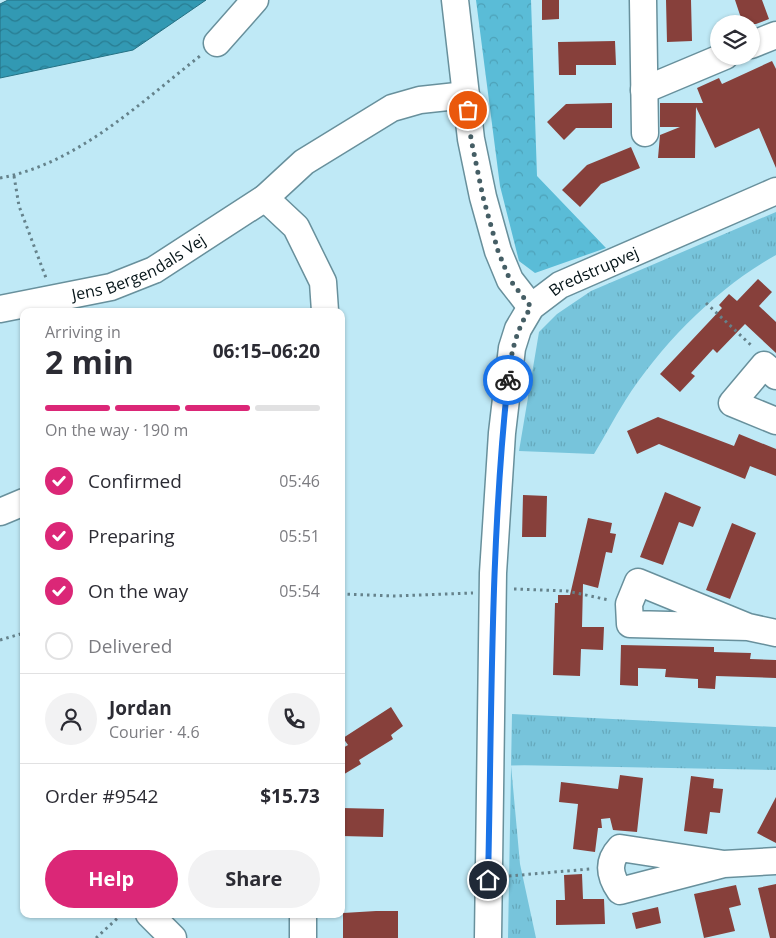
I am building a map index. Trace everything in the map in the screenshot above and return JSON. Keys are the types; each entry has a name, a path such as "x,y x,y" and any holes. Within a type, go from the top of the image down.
{"street":[{"path":"217,43 255,0"},
{"path":"455,0 471,139 483,197 498,251 510,280 531,307"},
{"path":"643,0 645,133"},
{"path":"760,41 776,35"},
{"path":"644,90 710,62"},
{"name":"Jens Bergendals Vej","path":"0,308 54,300 111,287 154,270 264,198 304,162 392,108 420,100 466,95"},
{"name":"Bredstrupvej","path":"488,938 494,573 502,434 512,348 518,329 531,307 544,295 580,275 776,191"},
{"path":"264,198 296,227 324,282 325,308"},
{"path":"770,371 732,403 776,421"},
{"path":"0,512 20,504"},
{"path":"629,604 630,624 748,627 776,633"},
{"path":"610,868 612,856 620,848 724,864 776,861"},
{"path":"154,918 173,938"},
{"path":"302,938 303,918"}],"path":[{"path":"0,178 14,176 60,158 105,130 217,43"},
{"path":"14,176 20,206 54,300"},
{"path":"706,303 763,357 770,371"},
{"path":"504,588 567,591 629,604"},
{"path":"345,594 396,596 474,593"},
{"path":"0,640 20,634"},
{"path":"500,877 610,868"},
{"path":"96,938 118,918"}],"green space":[{"path":"476,0 531,0 537,176 606,248 535,273 519,261 500,186"},
{"path":"776,212 776,255 754,268 712,300 673,338 640,379 621,407 594,454 519,451 539,332 557,314 591,291"},
{"path":"512,714 776,727 776,770 511,765"},
{"path":"511,766 520,864 536,938 508,938"}],"water":[{"path":"8,0 206,0 133,50 0,78 0,4"}],"building":[{"path":"542,0 559,0 559,19 542,20"},
{"path":"666,0 691,0 692,41 667,42"},
{"path":"735,0 762,0 769,19 760,22 760,15 740,15"},
{"path":"615,41 616,65 576,65 576,75 559,75 558,42"},
{"path":"772,61 776,69 776,168 759,128 715,148 696,107 695,158 658,158 660,135 680,127 660,127 660,103 703,103 697,88 719,78 722,84"},
{"path":"612,103 612,128 576,128 564,140 547,122 566,104"},
{"path":"631,147 640,168 601,184 580,207 562,190 587,165"},
{"path":"758,279 772,292 759,306 776,322 776,353 745,324 717,353 713,349 691,373 695,376 680,392 660,374 722,308 719,305 729,294 737,301"},
{"path":"658,417 734,446 739,434 776,449 776,476 750,466 745,479 659,444 637,454 627,431"},
{"path":"665,492 701,507 693,527 679,522 663,565 640,557"},
{"path":"523,495 547,496 546,537 522,537"},
{"path":"588,518 612,523 610,533 616,534 612,553 606,552 598,588 583,584 582,627 604,627 603,650 581,649 580,676 553,675 555,603 558,603 558,595 570,595"},
{"path":"732,523 756,533 730,599 706,590"},
{"path":"621,645 714,647 714,652 751,653 750,659 776,660 776,678 716,676 715,689 698,688 698,679 665,677 666,669 638,668 638,686 620,685"},
{"path":"391,707 403,726 391,735 393,739 359,760 361,764 345,774 345,747 348,745 345,737"},
{"path":"620,775 643,778 637,832 613,830 610,818 601,819 602,828 598,828 595,852 573,849 578,804 559,802 561,782 618,789"},
{"path":"691,776 714,779 713,788 723,789 720,813 710,812 707,834 684,831"},
{"path":"776,797 776,843 757,833"},
{"path":"345,808 384,809 383,837 345,836"},
{"path":"582,874 583,899 604,899 605,924 556,925 556,900 565,900 564,875"},
{"path":"776,884 776,938 770,938 758,888"},
{"path":"736,885 741,905 729,908 735,931 704,938 694,894"},
{"path":"658,907 661,923 636,929 632,913"},
{"path":"398,911 398,938 343,938 343,918 345,918 345,913"}],"way so far":[{"path":"468,110 471,139 483,197 498,251 510,280 531,307 518,329 512,348 508,380"}],"route":[{"path":"488,880 494,573 502,434 508,380"}]}
